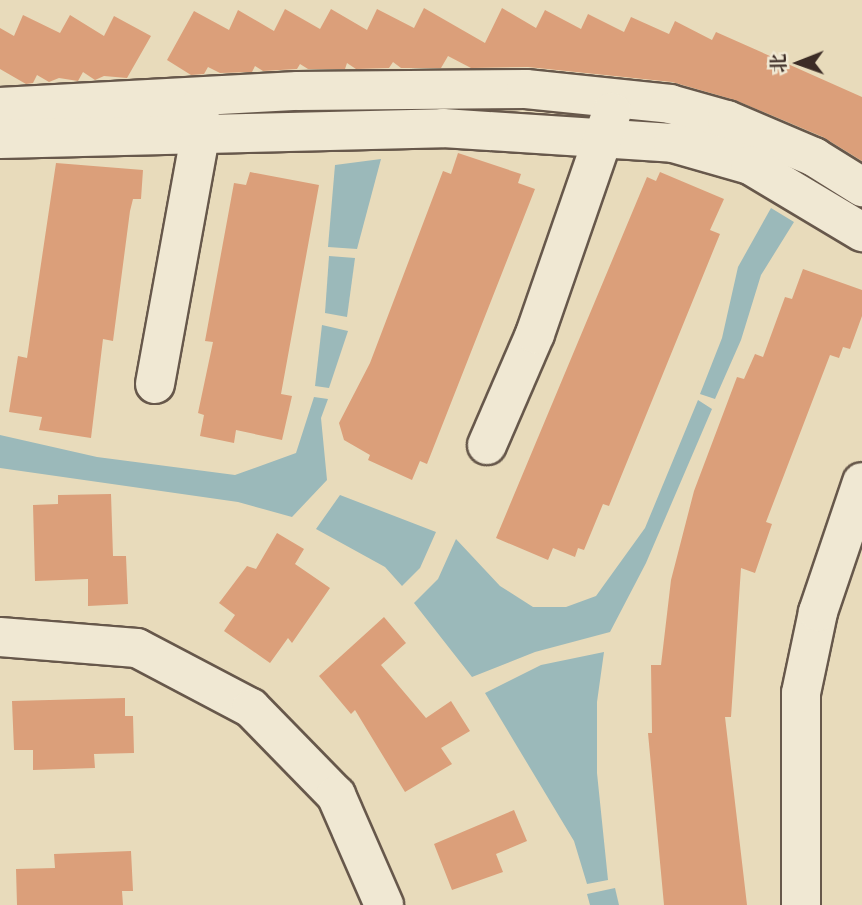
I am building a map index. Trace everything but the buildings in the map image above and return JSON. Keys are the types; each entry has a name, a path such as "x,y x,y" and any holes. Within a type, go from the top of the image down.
{"street":[{"path":"0,139 200,114 298,90 526,89 670,104 727,120 814,157 862,187"},
{"path":"487,445 535,334 607,137 615,100"},
{"path":"0,107 200,114 673,143 750,165 862,232"},
{"path":"155,384 200,114"},
{"path":"801,905 801,694 818,611 862,482"},
{"path":"0,636 137,648 251,708 336,795 384,905"}],"water":[{"path":"381,159 357,249 328,247 335,165"},
{"path":"771,208 794,222 761,275 741,340 715,399 700,394 722,338 738,267"},
{"path":"329,256 355,258 347,317 325,313"},
{"path":"322,325 348,331 329,388 315,386"},
{"path":"314,397 328,399 321,418 327,480 292,517 238,502 0,468 0,435 97,457 235,475 296,453"},
{"path":"698,400 712,409 646,563 610,632 535,652 472,677 414,603 438,579 456,539 500,586 533,607 566,607 596,596 645,528"},
{"path":"340,495 436,532 420,568 402,586 385,567 316,529"},
{"path":"604,652 597,702 597,773 608,880 587,884 574,841 485,693 541,665"},
{"path":"615,888 619,905 590,905 587,894"}]}
